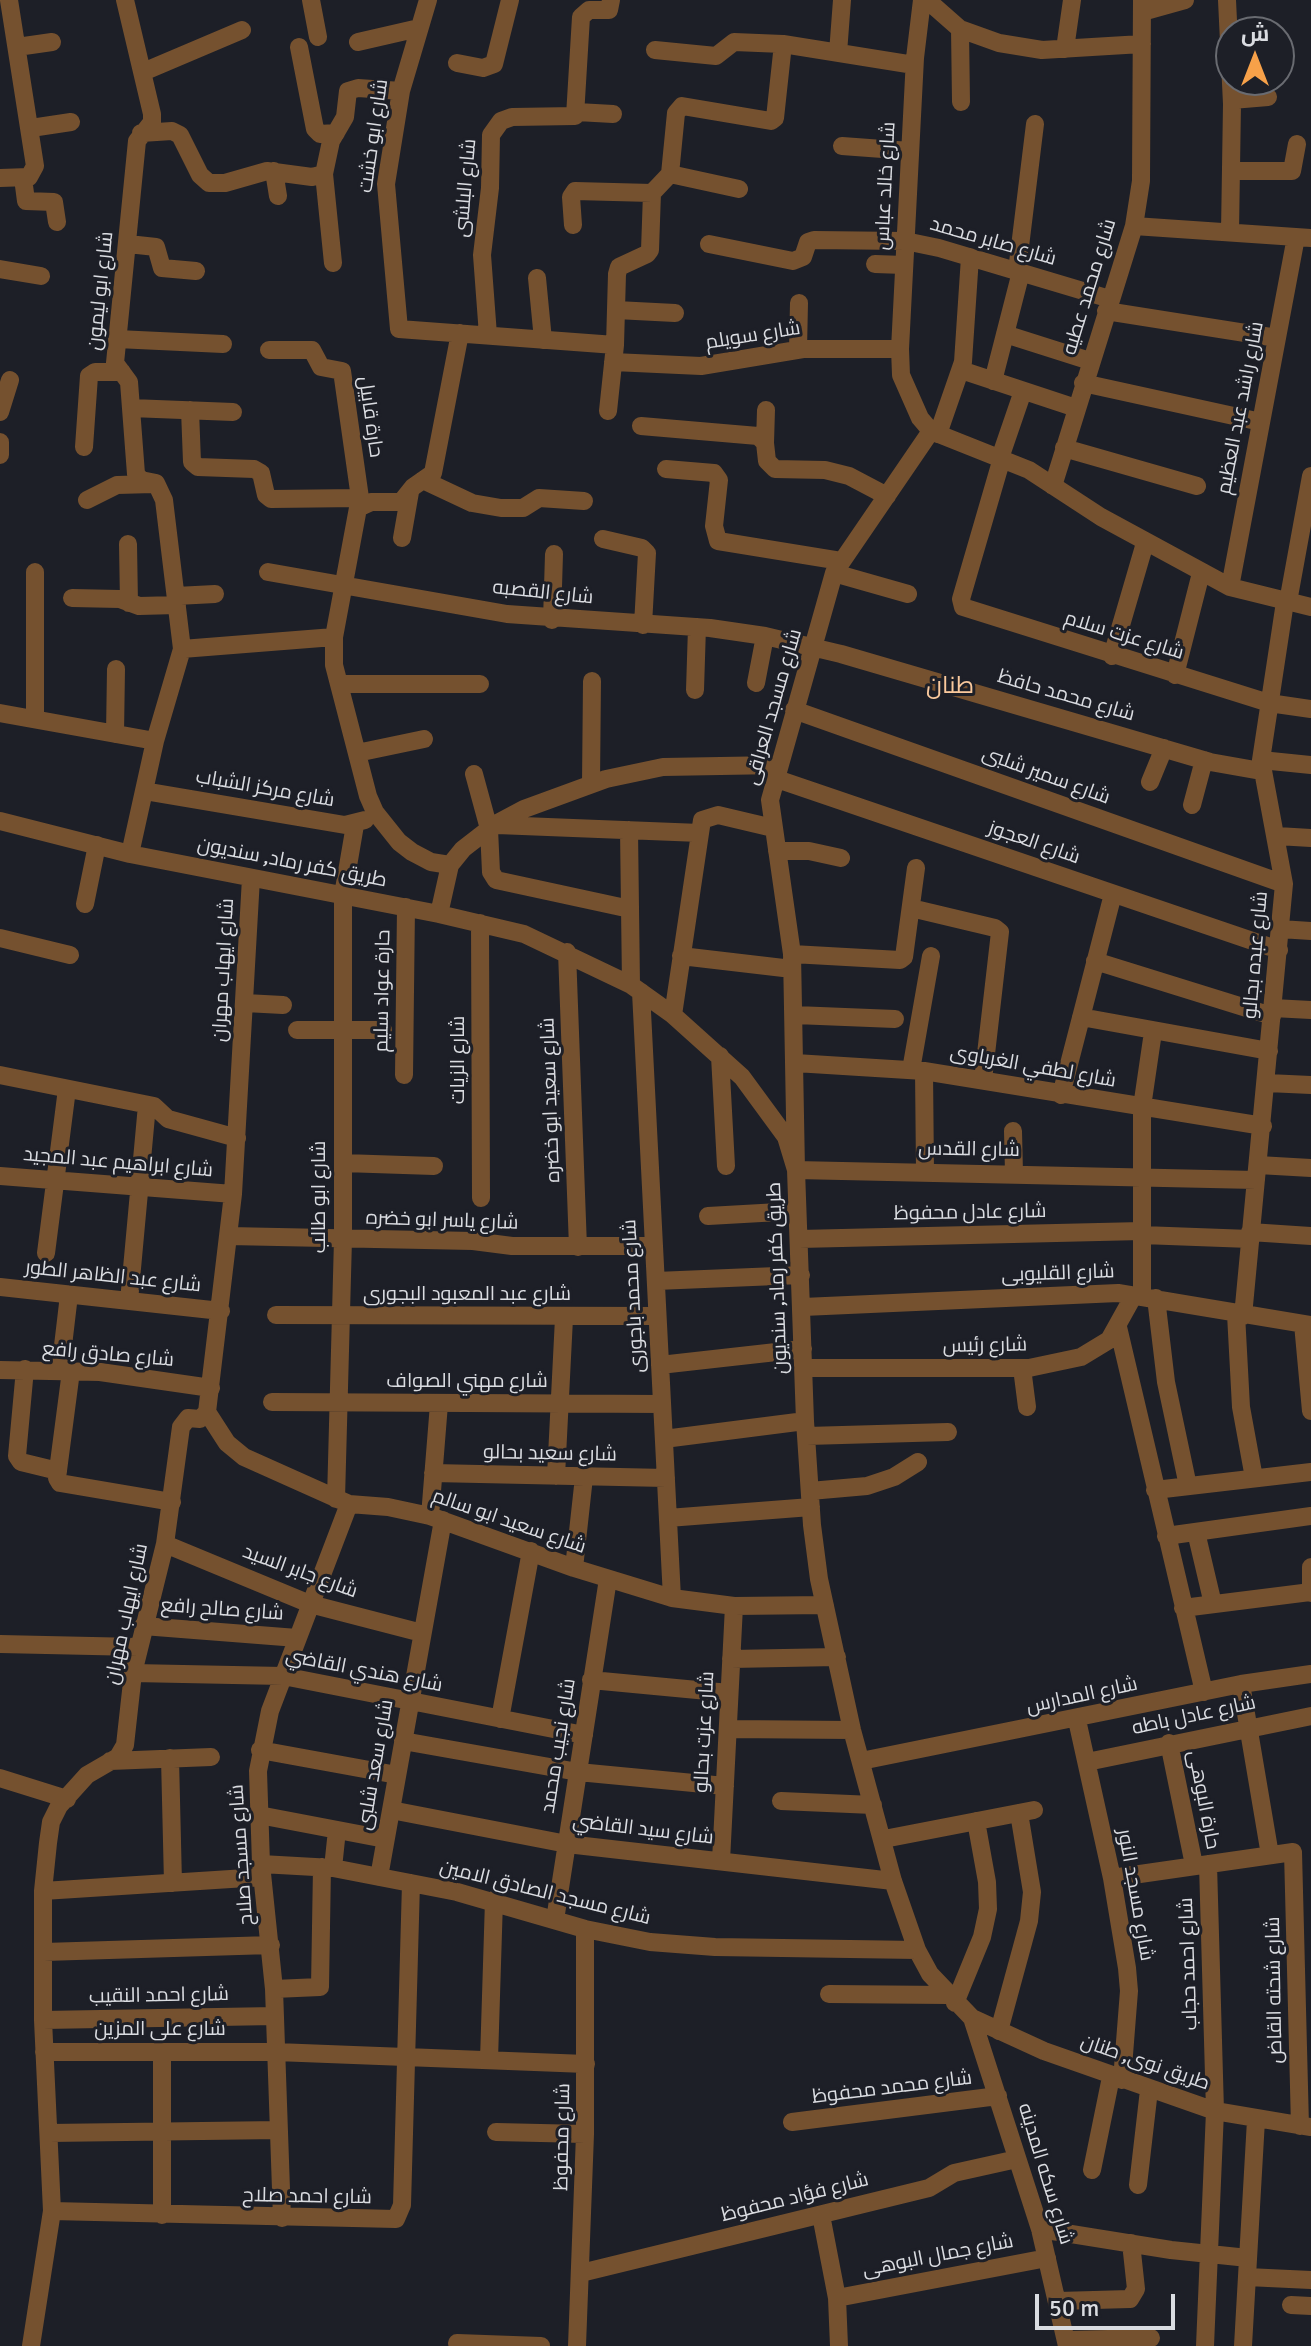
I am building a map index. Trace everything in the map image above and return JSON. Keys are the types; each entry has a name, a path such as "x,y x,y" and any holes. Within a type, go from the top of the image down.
{"street":[{"path":"0,178 23,178 35,171 31,128 9,0"},
{"name":"شارع ابو ليمون","path":"125,0 152,122 141,133 115,363 129,382 136,474 141,480 156,483 164,500 182,649 155,741 130,854"},
{"path":"311,0 318,37"},
{"name":"شارع ابو خشت","path":"399,329 386,211 389,160 401,91 428,0"},
{"path":"457,63 483,68 494,64 510,0"},
{"path":"611,0 606,12 589,10 581,17 577,112 613,114"},
{"path":"838,53 842,0"},
{"path":"1065,49 1072,0"},
{"path":"1142,6 1185,0"},
{"path":"1227,0 1232,100 1230,232"},
{"path":"930,2 960,29 999,43 1065,49 1142,44"},
{"name":"شارع خالد عباس","path":"930,2 914,65 900,349 901,375 920,418 934,432"},
{"name":"شارع محمد عطيه","path":"1053,486 1134,226 1141,181 1142,6"},
{"path":"358,42 419,28"},
{"path":"960,29 961,102"},
{"path":"143,72 242,30"},
{"path":"17,47 52,42"},
{"path":"655,50 716,56 734,42 783,44 914,65"},
{"path":"608,411 619,267 650,250 652,193 670,174 676,113 682,106 771,121 775,118 783,44"},
{"path":"299,47 315,129 320,134 336,133"},
{"path":"333,263 324,174 336,133 345,117 348,91 358,88 401,91"},
{"path":"1232,100 1268,97"},
{"name":"شارع البلشى","path":"488,335 482,255 490,196 491,135 501,121 512,117 572,119 577,112"},
{"path":"31,128 71,122"},
{"path":"993,381 1019,272 1035,124"},
{"path":"141,133 172,131 180,135 200,175 209,183 225,183 274,171 312,177 324,174"},
{"path":"1231,171 1292,171 1297,144"},
{"path":"842,146 910,151"},
{"path":"274,171 278,196"},
{"path":"670,174 739,189"},
{"path":"23,178 25,199 30,203 54,202 57,222"},
{"path":"573,225 571,197 575,191 652,193"},
{"path":"1134,226 1304,238"},
{"name":"شارع راشد عبد العظيم","path":"1230,587 1277,338 1304,238"},
{"name":"شارع صابر محمد","path":"709,244 740,253 798,261 808,242 814,240 905,241 1019,272 1108,305 1277,338"},
{"path":"128,244 156,247 162,268 196,271"},
{"name":"شارع مسجد العراقى","path":"796,1170 792,962 770,800 838,567 934,432 961,370 970,257"},
{"path":"875,264 904,265"},
{"path":"0,269 41,276"},
{"path":"537,278 543,340"},
{"path":"798,350 799,303"},
{"path":"616,310 675,313"},
{"name":"شارع سويلم","path":"399,329 543,340 701,366 798,350 900,349"},
{"path":"190,410 192,462 198,467 254,469 261,473 266,495 271,499 401,502 429,478 436,463 460,333"},
{"path":"1005,334 1090,361"},
{"path":"117,339 223,344"},
{"name":"حارة قابيل","path":"269,350 312,350 321,367 342,371 360,501"},
{"path":"961,370 1076,408"},
{"path":"84,447 89,376 122,372"},
{"path":"0,412 10,380"},
{"path":"1083,383 1261,422"},
{"path":"1001,458 1023,391"},
{"path":"131,408 233,412"},
{"path":"766,410 767,461 775,469 825,470 849,476 887,496"},
{"path":"641,426 751,434 765,443"},
{"path":"934,432 1001,458 1145,543 1230,587 1311,607"},
{"path":"0,442 0,455"},
{"path":"1064,448 1197,486"},
{"name":"شارع عزت سلام","path":"1001,458 961,599 966,609 1269,703 1311,709"},
{"path":"666,469 714,473 719,480 714,526 718,541 838,567 908,594"},
{"name":"شارع عبده بجالو","path":"1254,1478 1241,1407 1239,1315 1263,1126 1284,884 1261,765 1286,602 1311,476"},
{"path":"87,500 117,485 156,483"},
{"path":"416,486 472,503 501,508 523,508 539,498 584,501"},
{"path":"402,538 416,486"},
{"path":"360,501 334,637 339,684 375,812 399,842 412,852 431,862 450,865 439,914"},
{"path":"603,539 642,548 647,553 643,625"},
{"path":"1112,656 1145,543"},
{"path":"128,544 129,603"},
{"path":"552,620 554,554"},
{"path":"35,572 35,719"},
{"name":"شارع القصبه","path":"268,572 552,620 697,627 765,636 814,648"},
{"path":"1175,675 1201,573"},
{"path":"72,598 120,599 129,603 176,601 215,594"},
{"path":"695,690 697,627"},
{"path":"756,683 765,636"},
{"path":"182,649 334,637"},
{"name":"شارع محمد حافظ","path":"814,648 1204,760 1311,765"},
{"path":"115,734 116,669"},
{"path":"591,783 592,681"},
{"path":"339,684 480,684"},
{"name":"شارع سمير شلبى","path":"794,710 1284,884"},
{"path":"0,713 155,741"},
{"path":"357,753 424,739"},
{"path":"1150,782 1164,748"},
{"path":"1192,805 1204,760"},
{"name":"شارع العجوز","path":"450,865 463,849 491,827 551,797 591,783 663,767 776,771 1113,894 1279,950"},
{"path":"474,774 491,827 491,872 496,880 630,909"},
{"name":"شارع مركز الشباب","path":"144,791 355,825 375,812"},
{"path":"673,1015 702,820 712,815 773,828"},
{"name":"طريق كفر رماد, سنديون","path":"0,821 130,854 406,907 524,934 567,952 636,988 720,1056 772,1113 786,1137 796,1170 810,1499 825,1605 852,1730 893,1881 917,1950 952,1999 972,2018"},
{"name":"شارع ابو طالب","path":"342,1501 338,1402 343,1239 343,895 355,825"},
{"path":"491,827 700,833"},
{"name":"شارع محمد باجورى","path":"629,830 630,909 656,1281 672,1598"},
{"path":"1277,836 1311,838"},
{"path":"85,904 97,845"},
{"path":"777,851 809,851 841,858"},
{"path":"681,956 792,962 900,960 904,957 916,868"},
{"name":"شارع ايهاب مهران","path":"31,2346 52,2211 43,2020 43,1891 51,1822 87,1775 118,1757 125,1745 133,1673 165,1544 181,1427 188,1418 200,1419 207,1412 233,1194 251,878"},
{"path":"1061,1095 1113,894"},
{"name":"حارة عواد سليم","path":"404,1075 406,907"},
{"path":"911,908 995,928 1001,939 983,1080"},
{"name":"شارع الزيات","path":"480,923 481,1198"},
{"path":"1280,929 1311,931"},
{"path":"0,938 70,955"},
{"name":"شارع سعيد ابو خضره","path":"567,952 578,1247"},
{"path":"925,1171 918,1070 931,956"},
{"path":"1095,961 1272,1012 1311,1010"},
{"path":"245,1003 283,1005"},
{"path":"795,1015 895,1019"},
{"path":"1081,1017 1269,1051"},
{"path":"297,1030 383,1030"},
{"path":"1153,1032 1142,1107 1144,1296 1188,1486"},
{"path":"720,1056 726,1166"},
{"name":"شارع لطفي الغرباوى","path":"795,1063 918,1070 1263,1126"},
{"path":"0,1075 147,1105 160,1110 168,1119 237,1138"},
{"path":"1267,1083 1311,1085"},
{"path":"46,1253 67,1089"},
{"path":"129,1301 147,1105"},
{"path":"1013,1131 1014,1173"},
{"path":"343,1163 434,1166"},
{"name":"شارع القدس","path":"796,1170 1142,1175 1311,1168"},
{"name":"شارع ابراهيم عبد المجيد","path":"0,1176 233,1194"},
{"path":"708,1216 797,1211"},
{"name":"شارع عادل محفوظ","path":"799,1239 1142,1233 1311,1236"},
{"name":"شارع ياسر ابو خضره","path":"229,1236 463,1240 578,1247 653,1246"},
{"path":"656,1281 801,1275"},
{"name":"شارع عبد الظاهر الطور","path":"0,1287 221,1311"},
{"path":"57,1474 69,1295"},
{"name":"شارع القليوبى","path":"803,1307 1144,1296 1239,1315 1307,1324"},
{"name":"شارع رئيس","path":"804,1358 1022,1368 1081,1357 1109,1340 1144,1296"},
{"name":"شارع عبد المعبود البجورى","path":"276,1315 657,1316"},
{"path":"556,1476 564,1318"},
{"path":"1307,1324 1311,1411"},
{"path":"1118,1327 1204,1692"},
{"path":"660,1365 804,1358"},
{"path":"1022,1368 1027,1407"},
{"path":"25,1369 17,1456 21,1462 57,1474 68,1486 172,1502"},
{"name":"شارع صادق رافع","path":"0,1370 66,1371 211,1388"},
{"name":"شارع مهني الصواف","path":"272,1402 662,1404"},
{"name":"شارع سعد شلبى","path":"379,1877 422,1633 436,1518 433,1473 439,1404"},
{"name":"شارع سعيد ابو سالم","path":"207,1412 227,1443 244,1457 342,1501 436,1518 574,1568 672,1598 734,1606 825,1605"},
{"path":"664,1439 806,1428 948,1432"},
{"path":"668,1518 810,1499 894,1477 918,1462"},
{"path":"1155,1490 1311,1472"},
{"name":"شارع سعيد بحالو","path":"433,1473 666,1478"},
{"path":"574,1568 584,1477"},
{"name":"شارع مسجد صلاح","path":"282,2218 274,1989 259,1815 260,1750 342,1501"},
{"path":"1166,1536 1311,1516"},
{"path":"1196,1532 1213,1604"},
{"name":"شارع جابر السيد","path":"165,1544 310,1604 422,1633"},
{"path":"500,1719 531,1551"},
{"path":"1183,1608 1311,1592 1311,1567"},
{"name":"شارع نجيب محمد","path":"555,1920 608,1579"},
{"name":"شارع عزت بحالو","path":"721,1861 734,1606"},
{"name":"شارع صالح رافع","path":"143,1626 297,1638"},
{"path":"0,1644 138,1647"},
{"path":"731,1659 837,1657"},
{"name":"شارع هندي القاضي","path":"133,1673 283,1676 584,1735"},
{"name":"شارع المدارس","path":"861,1761 1077,1720 1241,1684 1311,1674"},
{"path":"591,1680 729,1693"},
{"path":"1112,1878 1270,1855 1241,1684"},
{"name":"شارع عادل باطه","path":"1087,1762 1311,1716"},
{"name":"شارع مسجد النور","path":"1077,1720 1112,1878 1129,1991 1116,2078 1092,2170"},
{"path":"728,1729 852,1730"},
{"path":"403,1741 578,1772 725,1786"},
{"name":"حارة البوهى","path":"1169,1743 1201,1864"},
{"path":"260,1750 397,1775"},
{"path":"110,1761 211,1757"},
{"path":"170,1758 173,1883"},
{"path":"0,1778 67,1799"},
{"path":"781,1801 873,1805"},
{"name":"شارع سيد القاضي","path":"391,1810 567,1844 893,1881"},
{"path":"884,1839 1027,1811 1032,1892 1029,1921 999,2031"},
{"path":"259,1815 385,1839"},
{"path":"829,1994 952,1999 982,1937 988,1909 987,1882 976,1821"},
{"path":"274,1989 320,1987 327,1868 337,1830"},
{"name":"شارع شحته القاض","path":"1270,1855 1293,1852 1304,1918 1305,2127"},
{"name":"شارع احمد حجاب","path":"1201,1864 1215,2111 1205,2346"},
{"name":"شارع مسجد الصادق الامين","path":"43,1891 173,1883 262,1870 327,1868 494,1900 585,1929 650,1942 715,1947 917,1950"},
{"name":"شارع احمد صلاح","path":"52,2211 389,2221 400,2215 411,1883"},
{"path":"489,2060 494,1900"},
{"name":"شارع محفوظ","path":"577,2346 585,2134 585,1929"},
{"path":"44,1952 271,1945"},
{"name":"شارع احمد النقيب","path":"43,2020 275,2016"},
{"name":"طريق نوى, طنان","path":"972,2018 1149,2090 1215,2111 1305,2127"},
{"name":"شارع سكه المدينه","path":"972,2018 1040,2229 1067,2343"},
{"name":"شارع على المزين","path":"44,2052 276,2052"},
{"path":"162,2052 162,2215"},
{"path":"276,2052 586,2064"},
{"path":"1138,2185 1149,2090"},
{"name":"شارع محمد محفوظ","path":"792,2122 998,2096"},
{"path":"1243,2346 1256,2120"},
{"path":"49,2133 279,2130"},
{"path":"496,2132 585,2134"},
{"name":"شارع فؤاد محفوظ","path":"581,2273 929,2188 954,2173 1017,2159"},
{"path":"821,2215 837,2298 839,2346"},
{"path":"1040,2229 1209,2254 1248,2268 1311,2280"},
{"path":"1058,2301 1130,2299 1136,2289 1131,2243"},
{"name":"شارع جمال البوهى","path":"837,2298 1047,2258"},
{"path":"1291,2305 1311,2306"},
{"path":"1067,2343 1151,2338"},
{"path":"457,2343 541,2346"}],"district":[{"name":"طنان","path":"950,687"}]}
